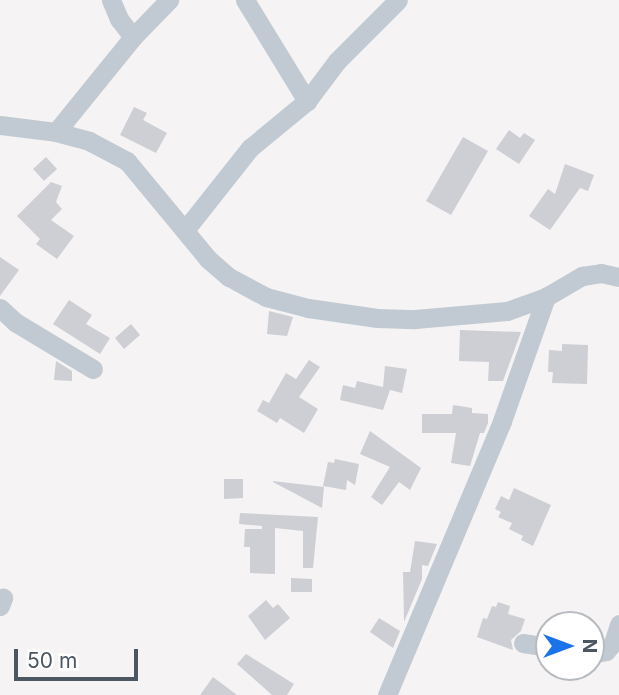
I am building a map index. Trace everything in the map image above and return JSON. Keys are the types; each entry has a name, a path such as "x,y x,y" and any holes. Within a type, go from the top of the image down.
{"street":[{"path":"111,0 119,19 133,37"},
{"path":"56,132 133,37 169,0"},
{"path":"245,0 307,101"},
{"path":"185,230 250,148 307,101 337,61 398,0"},
{"path":"0,125 56,132 89,141 128,160 208,259 229,277 266,297 308,308 377,318 415,319 507,311 546,297 582,276 601,273 619,277"},
{"path":"387,695 502,421 546,297"},
{"path":"0,308 15,322 93,369"},
{"path":"605,651 613,643 619,624"},
{"path":"523,643 535,645"}],"building":[{"path":"134,107 147,113 143,120 167,133 156,153 120,135"},
{"path":"509,130 520,138 524,133 535,140 519,164 496,149"},
{"path":"463,137 488,151 451,215 426,201"},
{"path":"46,157 57,169 44,181 33,169"},
{"path":"565,164 594,175 588,191 580,188 550,230 529,216 548,189 555,194"},
{"path":"51,182 62,186 56,202 62,209 51,220 74,236 57,259 36,244 40,239 17,216"},
{"path":"0,257 19,270 0,296"},
{"path":"69,300 92,315 86,324 110,338 100,354 53,324"},
{"path":"269,311 293,317 287,336 267,334"},
{"path":"131,324 140,335 124,349 115,338"},
{"path":"460,330 521,332 503,381 488,381 489,362 459,361"},
{"path":"562,344 588,345 587,384 552,383 553,372 548,372 549,350 562,351"},
{"path":"309,360 320,367 299,397 318,409 304,433 280,418 277,423 257,411 263,400 269,403 286,373 296,379"},
{"path":"56,361 72,371 72,381 54,380"},
{"path":"385,366 407,369 402,393 390,390 383,410 340,400 343,385 355,388 357,381 383,387"},
{"path":"453,405 472,408 472,413 488,414 488,423 484,433 480,433 470,466 451,463 456,433 422,433 422,414 452,414"},
{"path":"370,431 421,468 410,490 399,482 382,505 371,497 390,467 360,454"},
{"path":"335,459 359,464 355,485 347,480 346,490 323,486 328,462 334,463"},
{"path":"224,479 243,479 243,498 224,499"},
{"path":"273,482 324,487 322,508"},
{"path":"514,488 551,505 533,546 521,540 523,536 509,529 512,523 498,517 501,512 495,509 501,496 509,500"},
{"path":"240,513 318,517 313,568 303,568 303,531 275,528 275,574 250,573 250,547 244,547 245,529 262,529 262,526 239,524"},
{"path":"415,541 437,544 428,566 422,565 422,579 404,622 403,572 410,572"},
{"path":"291,578 312,579 312,592 291,592"},
{"path":"266,600 273,608 278,604 290,618 265,640 248,616"},
{"path":"498,602 510,606 508,614 525,619 521,631 511,640 513,650 477,637 483,618 487,619 492,606 496,607"},
{"path":"379,618 400,631 393,648 370,632"},
{"path":"246,654 294,684 287,695 272,695 237,664"},
{"path":"213,677 237,695 200,695"}]}
